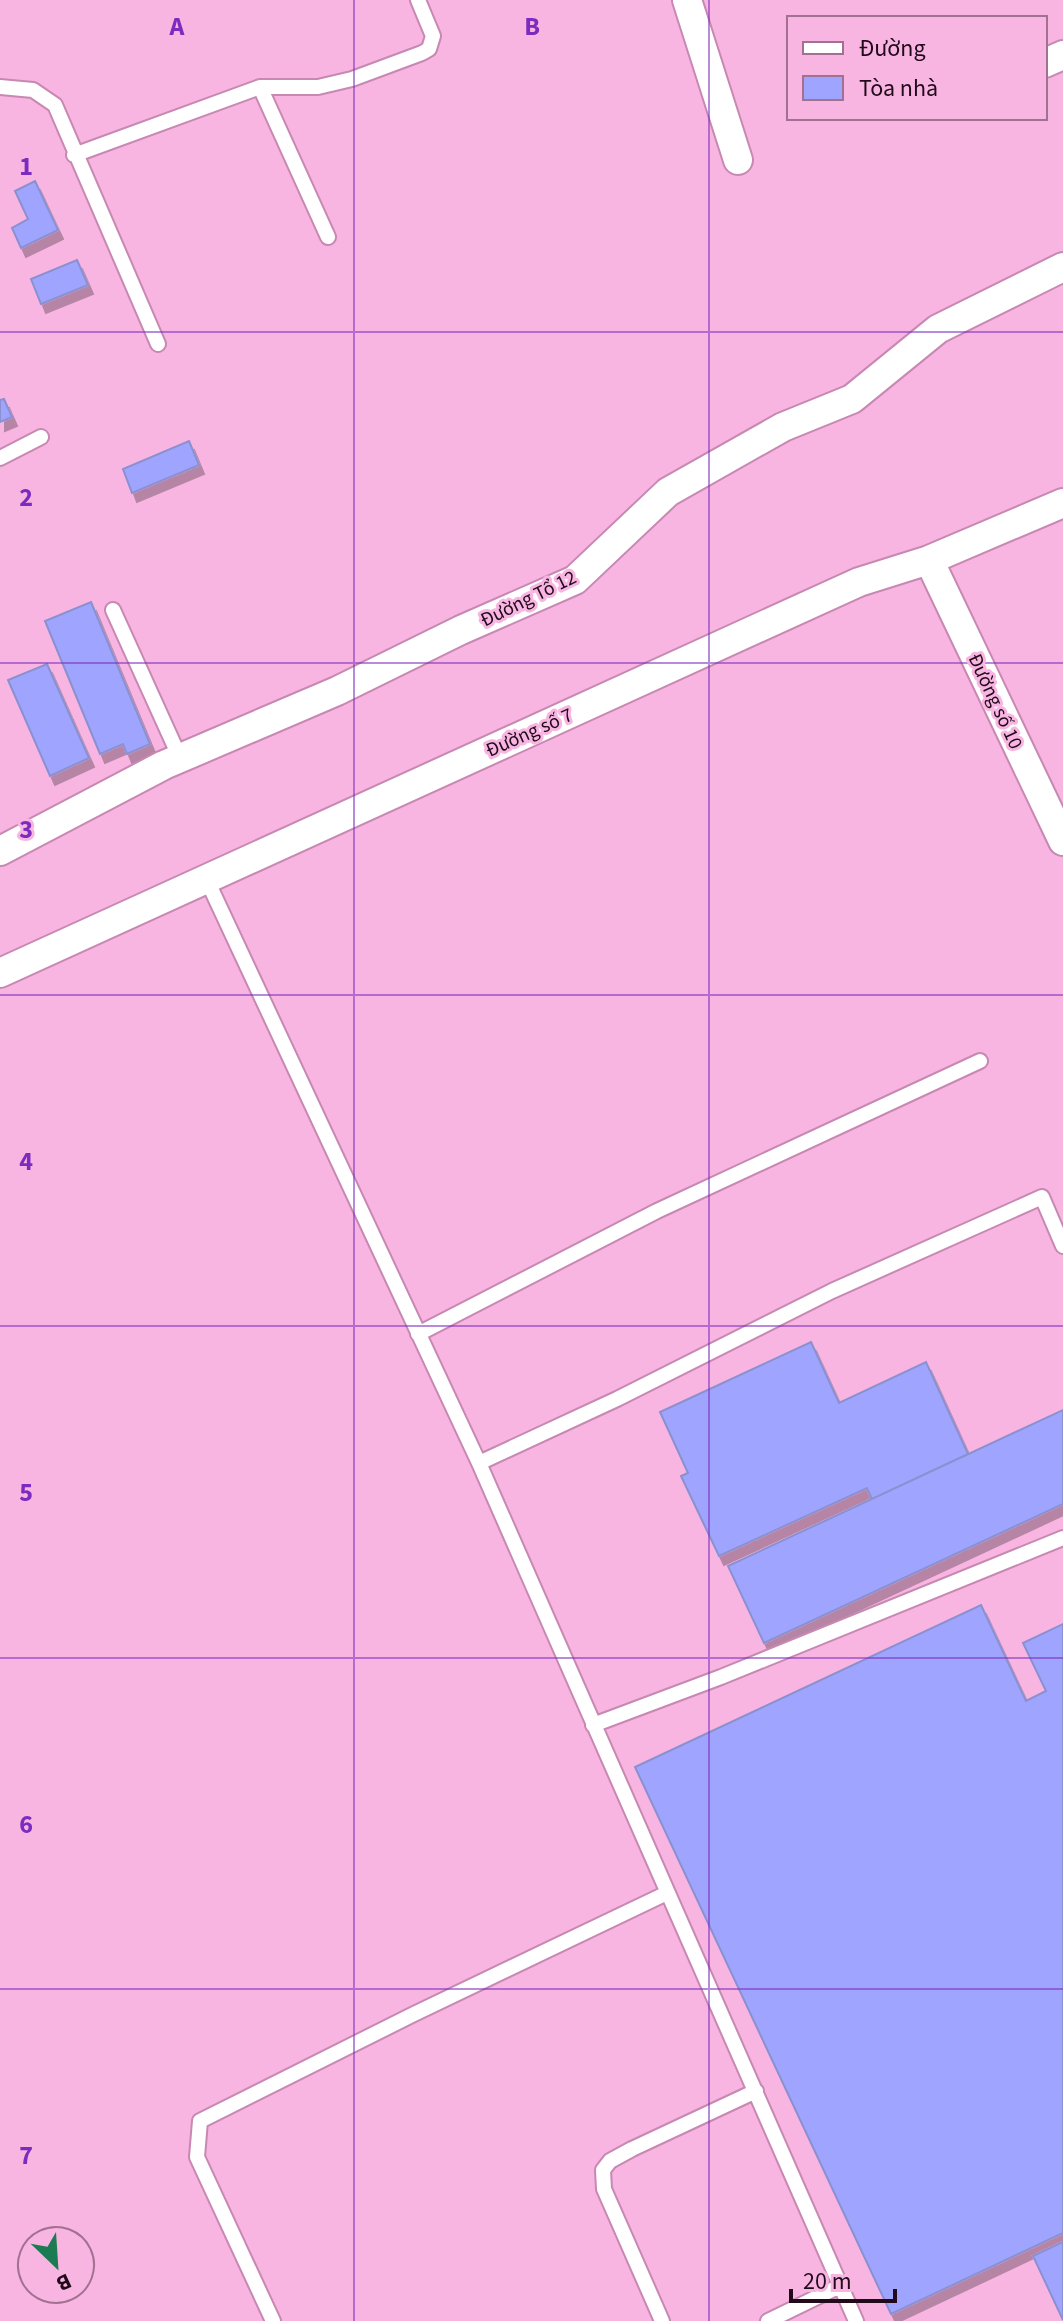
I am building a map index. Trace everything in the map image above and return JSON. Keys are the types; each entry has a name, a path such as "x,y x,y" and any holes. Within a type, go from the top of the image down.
{"street":[{"path":"687,0 738,160"},
{"name":"Đường Tổ 12","path":"0,851 180,758 337,691 461,630 575,580 668,492 783,427 852,399 938,329 1063,267"},
{"name":"Đường số 7","path":"0,973 859,582 929,560 1063,503"},
{"name":"Đường số 10","path":"929,560 1063,841"}],"lane":[{"path":"74,155 260,87 318,87 352,79 429,49 433,36 418,0"},
{"path":"0,87 33,90 55,105 158,344"},
{"path":"260,87 328,237"},
{"path":"0,458 41,437"},
{"path":"113,610 180,758"},
{"path":"206,878 479,1463 856,2321"},
{"path":"418,1334 657,1211 980,1061"},
{"path":"479,1463 617,1399 832,1291 1042,1197 1063,1246"},
{"path":"593,1725 1063,1538"},
{"path":"273,2321 197,2157 200,2121 667,1893"},
{"path":"662,2321 604,2189 603,2170 610,2161 632,2149 756,2091"},
{"path":"768,2321 840,2286"}],"building":[{"path":"35,181 58,230 21,248 12,228 28,219 15,191"},
{"path":"77,260 88,285 41,304 31,279"},
{"path":"4,399 12,417 0,422 0,400"},
{"path":"189,441 199,465 132,493 123,469"},
{"path":"91,602 150,744 127,754 123,744 100,754 45,621"},
{"path":"47,664 89,758 50,776 8,680"},
{"path":"811,1342 839,1403 926,1362 968,1454 872,1499 867,1488 719,1556 681,1476 688,1473 660,1412"},
{"path":"1063,1410 1063,1504 764,1643 728,1566"},
{"path":"981,1605 1026,1701 1046,1691 1023,1643 1063,1624 1063,2233 891,2314 635,1767"},
{"path":"1063,2242 1063,2320 1033,2256"}]}
